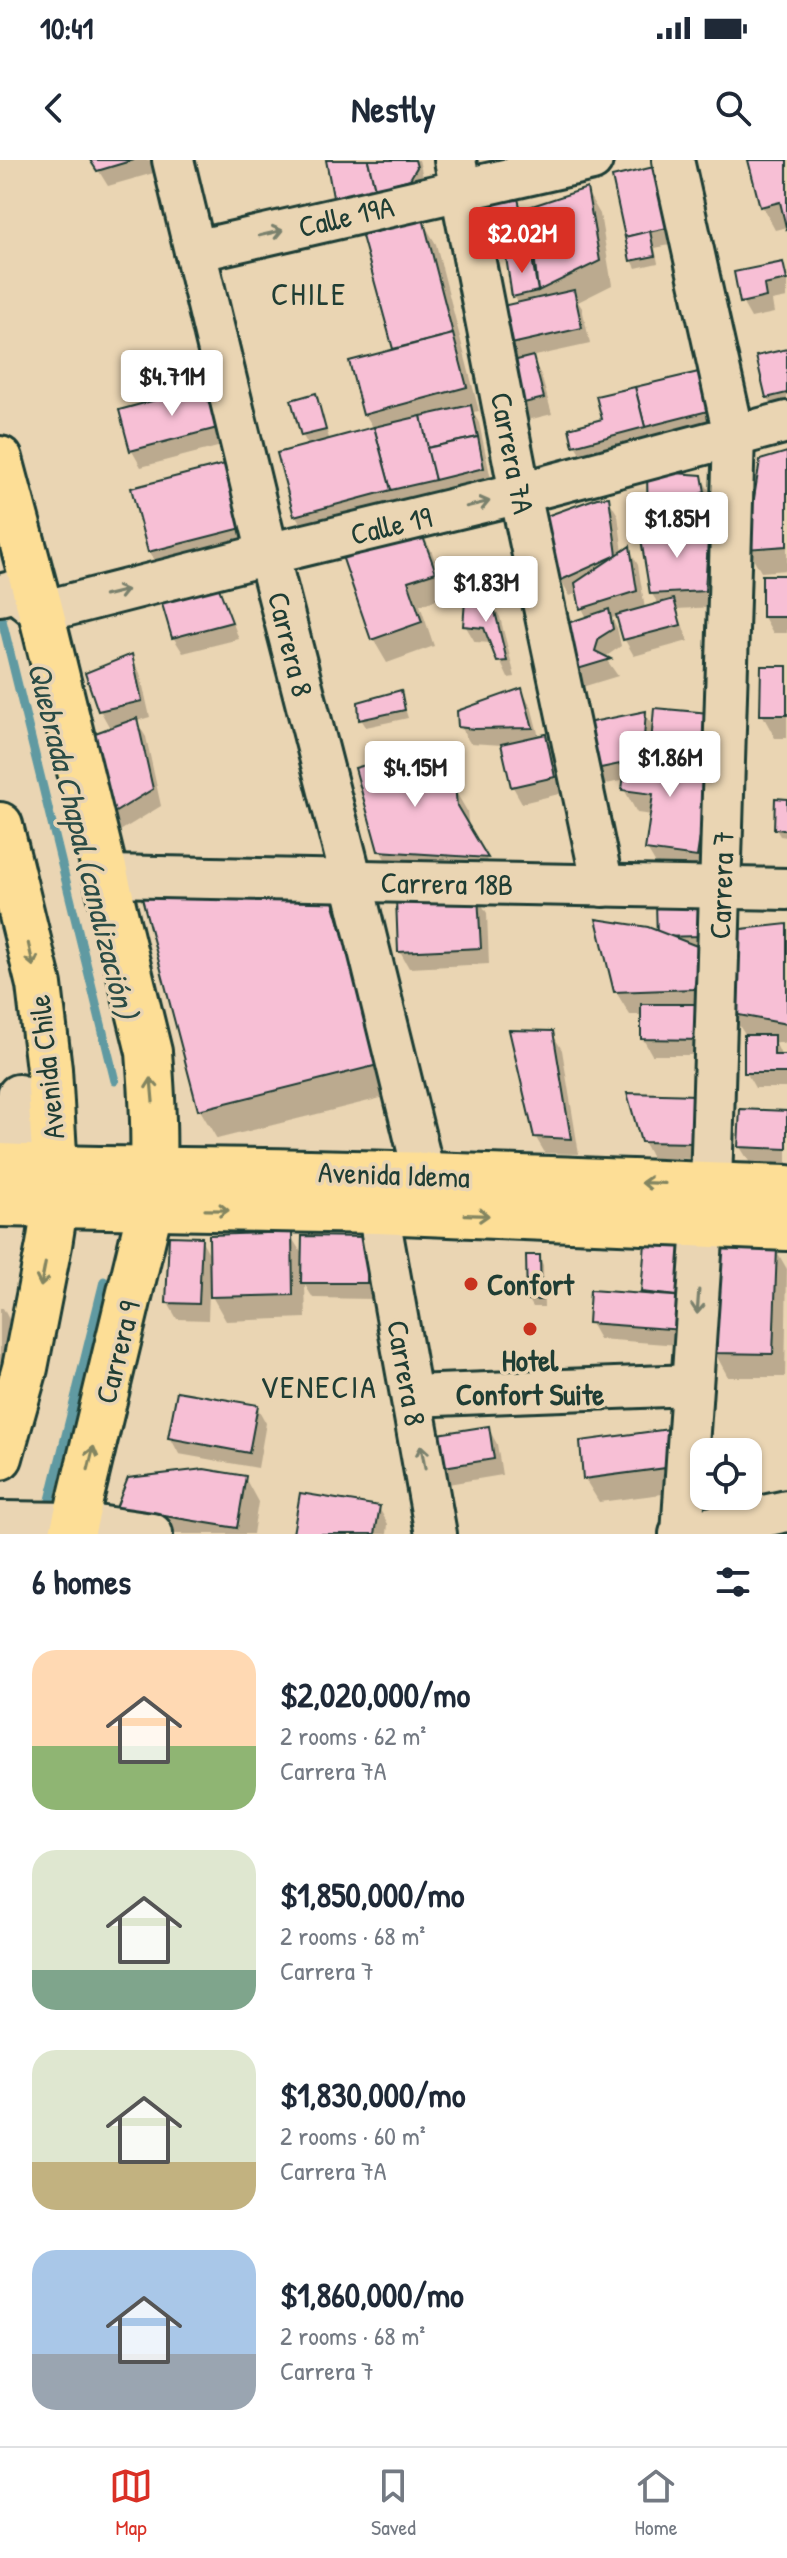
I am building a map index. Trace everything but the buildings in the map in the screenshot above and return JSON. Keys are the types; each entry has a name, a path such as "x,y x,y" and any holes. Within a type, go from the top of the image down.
{"main road":[{"path":"0,459 19,600 106,876 149,1052 155,1125 152,1188"},
{"name":"Avenida Chile","path":"0,825 39,985 49,1069 25,1183"},
{"name":"Avenida Idema","path":"152,1188 424,1174 707,1205 787,1228"},
{"path":"0,1457 25,1368 25,1183"},
{"name":"Avenida Idema","path":"25,1183 152,1188 378,1211 707,1205 787,1188"},
{"name":"Carrera 9","path":"45,1525 152,1188"}],"street":[{"name":"Carrera 8","path":"173,160 268,554 424,1174"},
{"name":"Calle 19A","path":"195,251 458,174 592,160"},
{"name":"Carrera 7","path":"673,160 734,435 721,888 707,1205 681,1534"},
{"name":"Carrera 7A","path":"458,174 520,493 603,886"},
{"name":"Calle 19","path":"19,600 268,554 520,493 787,422"},
{"name":"Carrera 18B","path":"106,876 787,889"},
{"path":"18,1095 25,1183"},
{"name":"Carrera 8","path":"378,1211 436,1534"},
{"path":"412,1396 692,1385"},
{"path":"681,1534 787,1511"},
{"path":"45,1525 152,1534"}],"waterway":[{"name":"Quebrada Chapal (canalización)","path":"0,612 115,1081"},
{"name":"Quebrada Chapal (canalización)","path":"47,1512 104,1281"}],"place":[{"name":"Confort","path":"471,1284"},
{"name":"Hotel Confort Suite","path":"530,1329"}],"district":[{"name":"CHILE","path":"309,293"},
{"name":"VENECIA","path":"319,1386"}]}
